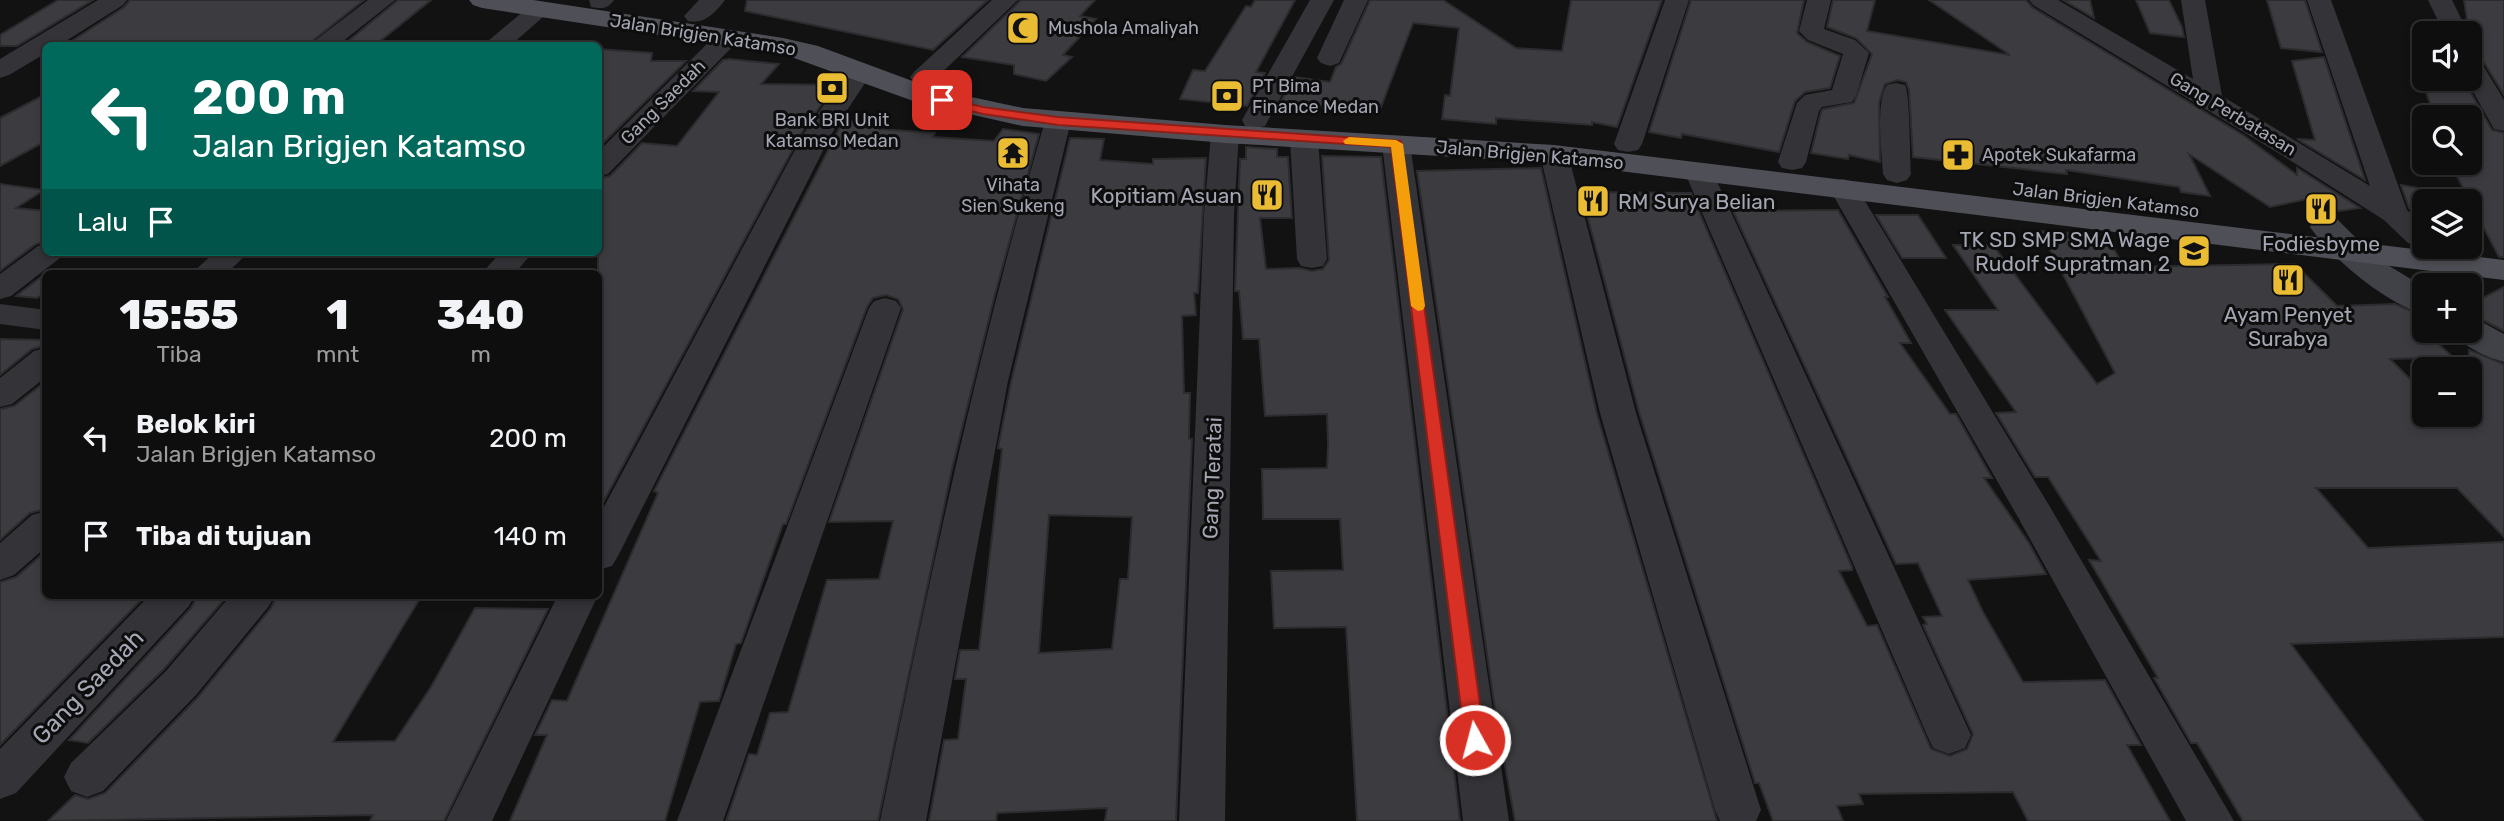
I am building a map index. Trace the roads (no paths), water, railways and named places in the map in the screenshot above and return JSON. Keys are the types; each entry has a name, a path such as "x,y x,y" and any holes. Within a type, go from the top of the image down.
{"main road":[{"name":"Jalan Brigjen Katamso","path":"482,0 728,37 808,52 892,85 957,105 1058,121 1240,127 1441,139 1628,144 1897,174 2336,238 2504,270"},
{"name":"Jalan Brigjen Katamso","path":"596,1 705,8 848,45 914,73 987,93 1060,106 1240,127 1304,139 1396,144 1441,139 1699,173 2336,238 2412,237"},
{"path":"2482,245 2504,248"}],"street":[{"path":"46,42 115,0"},
{"path":"325,42 383,0"},
{"path":"914,73 982,0"},
{"path":"914,73 1006,0"},
{"path":"1240,127 1322,0"},
{"path":"1329,58 1356,0"},
{"path":"1628,144 1677,0"},
{"path":"1791,162 1806,110 1814,101 1843,96 1856,53 1851,47 1819,38 1811,31 1819,0"},
{"name":"Gang Perbatasan","path":"2041,0 2394,214 2412,229"},
{"path":"2193,0 2209,100"},
{"path":"2319,0 2394,214"},
{"path":"2440,0 2450,21"},
{"path":"499,42 539,10"},
{"name":"Gang Saedah","path":"602,164 728,37"},
{"path":"0,70 42,44"},
{"path":"602,548 818,133 859,71"},
{"path":"2482,85 2504,123"},
{"path":"1896,92 1894,119 1897,174"},
{"path":"903,821 955,554 1037,188 1058,121"},
{"name":"Gang Teratai","path":"1202,821 1219,228 1240,127"},
{"path":"1304,139 1312,259"},
{"path":"1396,144 1486,821"},
{"path":"1554,154 1618,413 1738,810"},
{"path":"1699,173 1753,289 1949,735"},
{"path":"1843,188 2211,821"},
{"path":"2336,238 2386,281 2412,296"},
{"path":"0,289 43,256"},
{"path":"212,270 229,256"},
{"path":"501,270 514,256"},
{"path":"700,821 885,308"},
{"path":"0,314 42,319"},
{"path":"2482,337 2504,350"},
{"path":"0,396 42,362"},
{"path":"0,565 42,528"},
{"name":"Gang Saedah","path":"0,779 171,599"},
{"path":"87,777 181,682 252,599"},
{"path":"469,821 576,599"}],"place":[{"name":"Mushola Amaliyah","path":"1023,28"},
{"name":"Bank BRI Unit Katamso Medan","path":"832,88"},
{"name":"PT Bima Finance Medan","path":"1227,96"},
{"name":"Vihata Sien Sukeng","path":"1013,153"},
{"name":"Apotek Sukafarma","path":"1958,155"},
{"name":"Kopitiam Asuan","path":"1267,195"},
{"name":"RM Surya Belian","path":"1593,201"},
{"name":"Fodiesbyme","path":"2321,209"},
{"name":"TK SD SMP SMA Wage Rudolf Supratman 2","path":"2194,251"},
{"name":"Ayam Penyet Surabya","path":"2288,280"}]}
